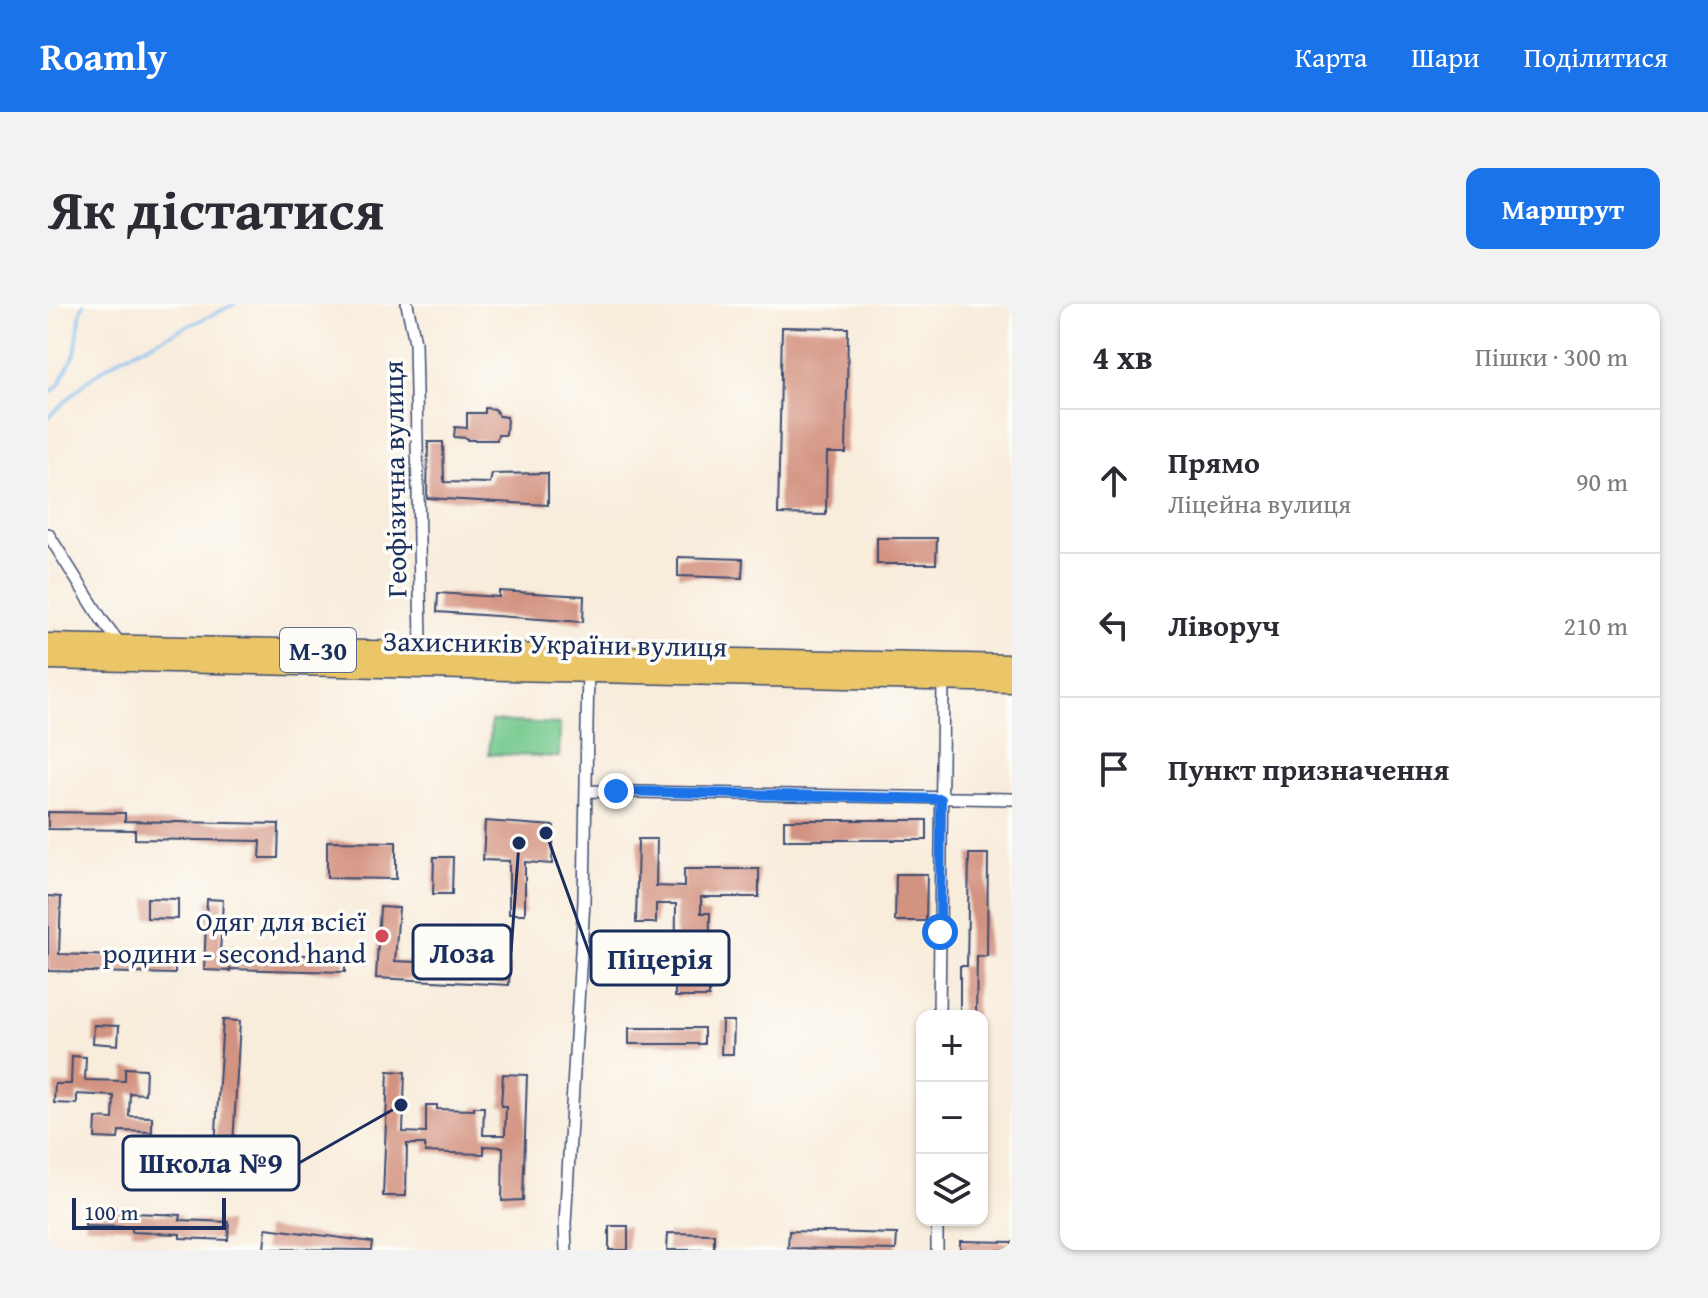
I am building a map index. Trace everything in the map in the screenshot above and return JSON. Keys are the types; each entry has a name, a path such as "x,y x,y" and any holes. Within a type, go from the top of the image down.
{"highway":[{"name":"Захисників України вулиця","path":"48,644 426,652 588,664 1012,682"},
{"name":"Захисників України вулиця","path":"48,659 1012,665"}],"street":[{"name":"Геофізична вулиця","path":"407,304 415,342 421,640 426,652"},
{"path":"48,534 121,645"},
{"path":"566,1250 584,901 588,664"},
{"path":"939,1010 943,681"},
{"path":"586,791 1012,799"},
{"path":"937,1226 937,1250"}],"green space":[{"path":"491,721 560,724 559,757 489,754"}],"building":[{"path":"782,327 848,328 846,453 827,453 826,515 778,514"},
{"path":"485,408 495,409 499,416 507,417 506,435 498,435 497,440 454,437 455,427 467,428 467,413 485,413"},
{"path":"428,442 443,442 444,482 490,483 492,474 548,473 548,505 427,498"},
{"path":"877,538 937,538 936,564 877,564"},
{"path":"678,557 743,559 742,578 678,576"},
{"path":"499,591 584,596 583,622 437,612 438,593 499,597"},
{"path":"48,812 125,813 125,821 279,824 278,858 260,858 261,841 135,839 135,830 48,829"},
{"path":"784,820 927,820 927,840 784,840"},
{"path":"485,821 554,826 552,864 525,862 525,914 509,914 509,861 483,860"},
{"path":"638,839 657,839 656,886 684,887 684,869 759,869 759,897 701,897 701,913 710,913 709,997 675,997 676,904 656,904 656,923 636,923"},
{"path":"327,841 396,842 396,879 327,878"},
{"path":"969,854 988,854 987,956 977,956 976,1010 960,1010 960,966 967,966"},
{"path":"434,857 453,857 452,894 433,894"},
{"path":"896,874 927,874 926,921 895,921"},
{"path":"48,896 61,897 59,954 175,958 175,974 48,971"},
{"path":"147,898 178,899 178,919 147,918"},
{"path":"207,899 223,900 220,953 345,956 345,972 204,970"},
{"path":"380,907 399,908 395,961 510,966 509,985 376,978"},
{"path":"223,1020 240,1021 232,1163 214,1162"},
{"path":"722,1021 734,1021 733,1054 721,1054"},
{"path":"94,1025 119,1026 118,1045 93,1043"},
{"path":"629,1028 704,1028 704,1044 629,1044"},
{"path":"72,1056 86,1057 85,1080 125,1081 125,1068 146,1069 145,1094 130,1093 129,1116 152,1117 152,1132 119,1131 118,1139 95,1138 96,1118 113,1119 114,1096 77,1094 77,1104 54,1103 55,1084 71,1084"},
{"path":"388,1071 405,1072 403,1132 426,1133 426,1105 437,1105 437,1109 474,1110 474,1107 484,1107 483,1135 505,1135 506,1106 501,1106 503,1074 527,1075 523,1200 502,1201 503,1147 484,1146 484,1154 450,1153 425,1152 425,1144 407,1144 406,1196 383,1196"},
{"path":"86,1207 181,1215 180,1220 229,1222 228,1240 132,1232 132,1227 85,1226"},
{"path":"609,1226 628,1226 628,1250 609,1250"},
{"path":"266,1228 372,1242 371,1250 264,1249"},
{"path":"789,1231 897,1234 896,1250 788,1248"},
{"path":"668,1233 714,1234 714,1250 667,1250"},
{"path":"960,1241 1012,1242 1012,1250 960,1250"}],"waterway":[{"path":"48,394 58,386 75,354 84,304"},
{"path":"48,418 89,379 120,358 235,304"}],"place":[{"name":"Піцерія","path":"546,833"},
{"name":"Лоза","path":"519,843"},
{"name":"Одяг для всієї родини - second hand","path":"382,936"},
{"name":"Школа №9","path":"401,1105"}],"route":[{"path":"616,791 941,799 940,932"}]}
